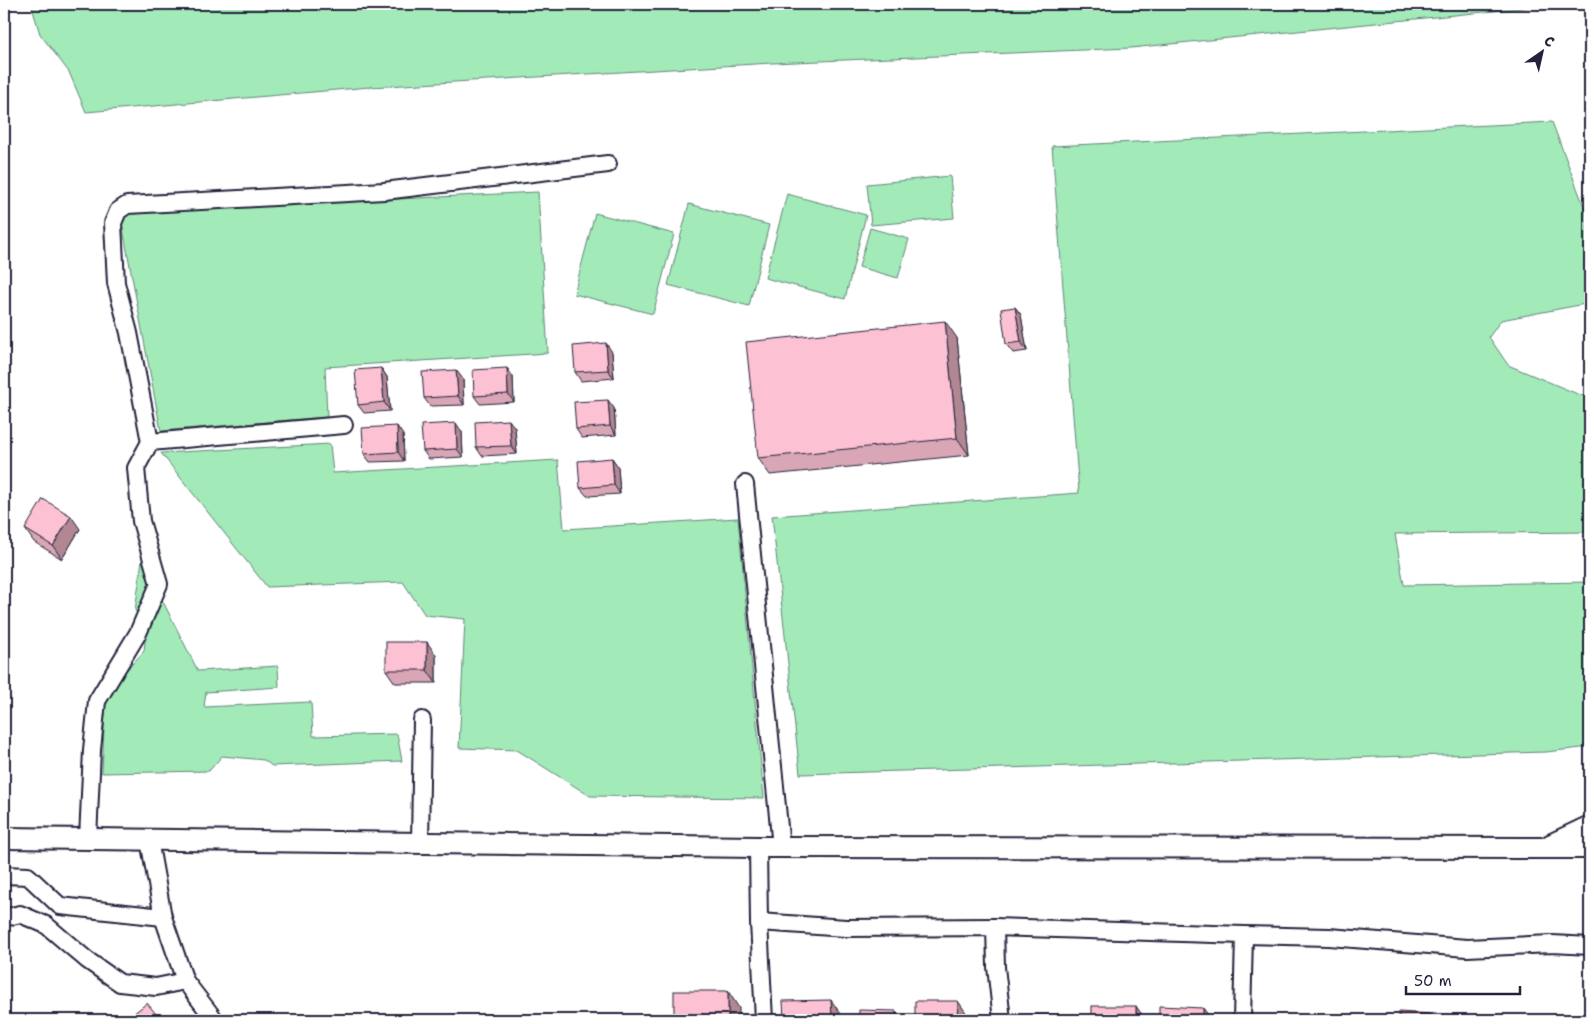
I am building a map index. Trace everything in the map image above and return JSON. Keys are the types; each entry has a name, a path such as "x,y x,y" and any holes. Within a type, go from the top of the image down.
{"main road":[{"path":"1544,848 1590,826"},
{"path":"4,838 780,847 1590,848"}],"lane":[{"path":"88,839 92,750 97,701 138,633 159,584 141,520 136,468 150,442 129,333 116,283 113,223 118,211 127,205 137,204 384,191 608,164"},
{"path":"150,442 344,425"},
{"path":"746,484 780,847"},
{"path":"420,843 422,720"},
{"path":"149,840 163,917 185,981 215,1020"},
{"path":"758,846 759,922 764,1020"},
{"path":"4,875 28,876 60,906 163,917"},
{"path":"4,918 20,914 46,925 87,960 120,983 156,988 185,981"},
{"path":"759,922 846,928 995,927 1329,937 1466,948 1552,944 1590,946"},
{"path":"995,927 996,967 1002,1020"},
{"path":"1242,1020 1244,935"}],"green space":[{"path":"31,4 1532,4 1533,7 1131,48 772,63 370,87 86,112 69,72 40,34"},
{"path":"1552,122 1590,222 1590,303 1501,320 1489,337 1508,365 1580,395 1590,397 1590,532 1395,534 1404,585 1590,582 1590,747 1546,752 800,774 772,516 1079,493 1052,146"},
{"path":"950,176 954,218 871,225 867,184"},
{"path":"538,192 548,353 325,367 327,417 161,431 120,213"},
{"path":"787,194 866,215 845,299 765,278"},
{"path":"689,204 769,225 749,306 668,285"},
{"path":"595,213 674,234 653,314 574,294"},
{"path":"870,228 909,239 898,278 859,267"},
{"path":"330,444 333,473 558,460 564,529 738,518 764,798 590,796 517,750 459,748 465,619 425,615 403,582 267,587 161,453"},
{"path":"142,560 198,671 278,666 279,687 206,692 204,707 311,702 313,736 397,734 402,761 272,766 264,760 222,756 209,771 102,773 105,706 114,684 144,651 147,621 135,611"}],"building":[{"path":"1015,307 1021,342 1006,344 1001,309"},
{"path":"945,321 957,438 758,458 746,342"},
{"path":"606,343 608,370 575,372 573,346"},
{"path":"381,368 384,402 358,405 355,370"},
{"path":"507,368 508,394 474,396 473,370"},
{"path":"456,370 458,396 424,398 422,372"},
{"path":"608,400 610,426 576,429 574,402"},
{"path":"509,420 511,446 476,447 475,422"},
{"path":"456,423 457,449 423,451 421,425"},
{"path":"397,426 398,452 364,454 362,428"},
{"path":"612,458 614,485 580,488 578,461"},
{"path":"43,499 71,516 53,546 25,529"},
{"path":"386,642 427,642 427,670 386,670"},
{"path":"674,991 728,991 728,1020 674,1020"},
{"path":"831,1000 832,1020 784,1020 783,1001"},
{"path":"915,1001 958,1001 957,1020 915,1020"},
{"path":"147,1003 161,1020 130,1020 128,1018"},
{"path":"1092,1006 1136,1006 1136,1020 1092,1020"},
{"path":"1159,1006 1203,1008 1203,1020 1159,1020"},
{"path":"859,1010 896,1011 896,1020 859,1020"},
{"path":"1399,1012 1430,1014 1430,1020 1399,1020"},
{"path":"315,1015 315,1020 289,1020 289,1016"},
{"path":"1029,1015 1063,1015 1063,1020 1029,1020"},
{"path":"1330,1018 1355,1020 1330,1020"}]}
